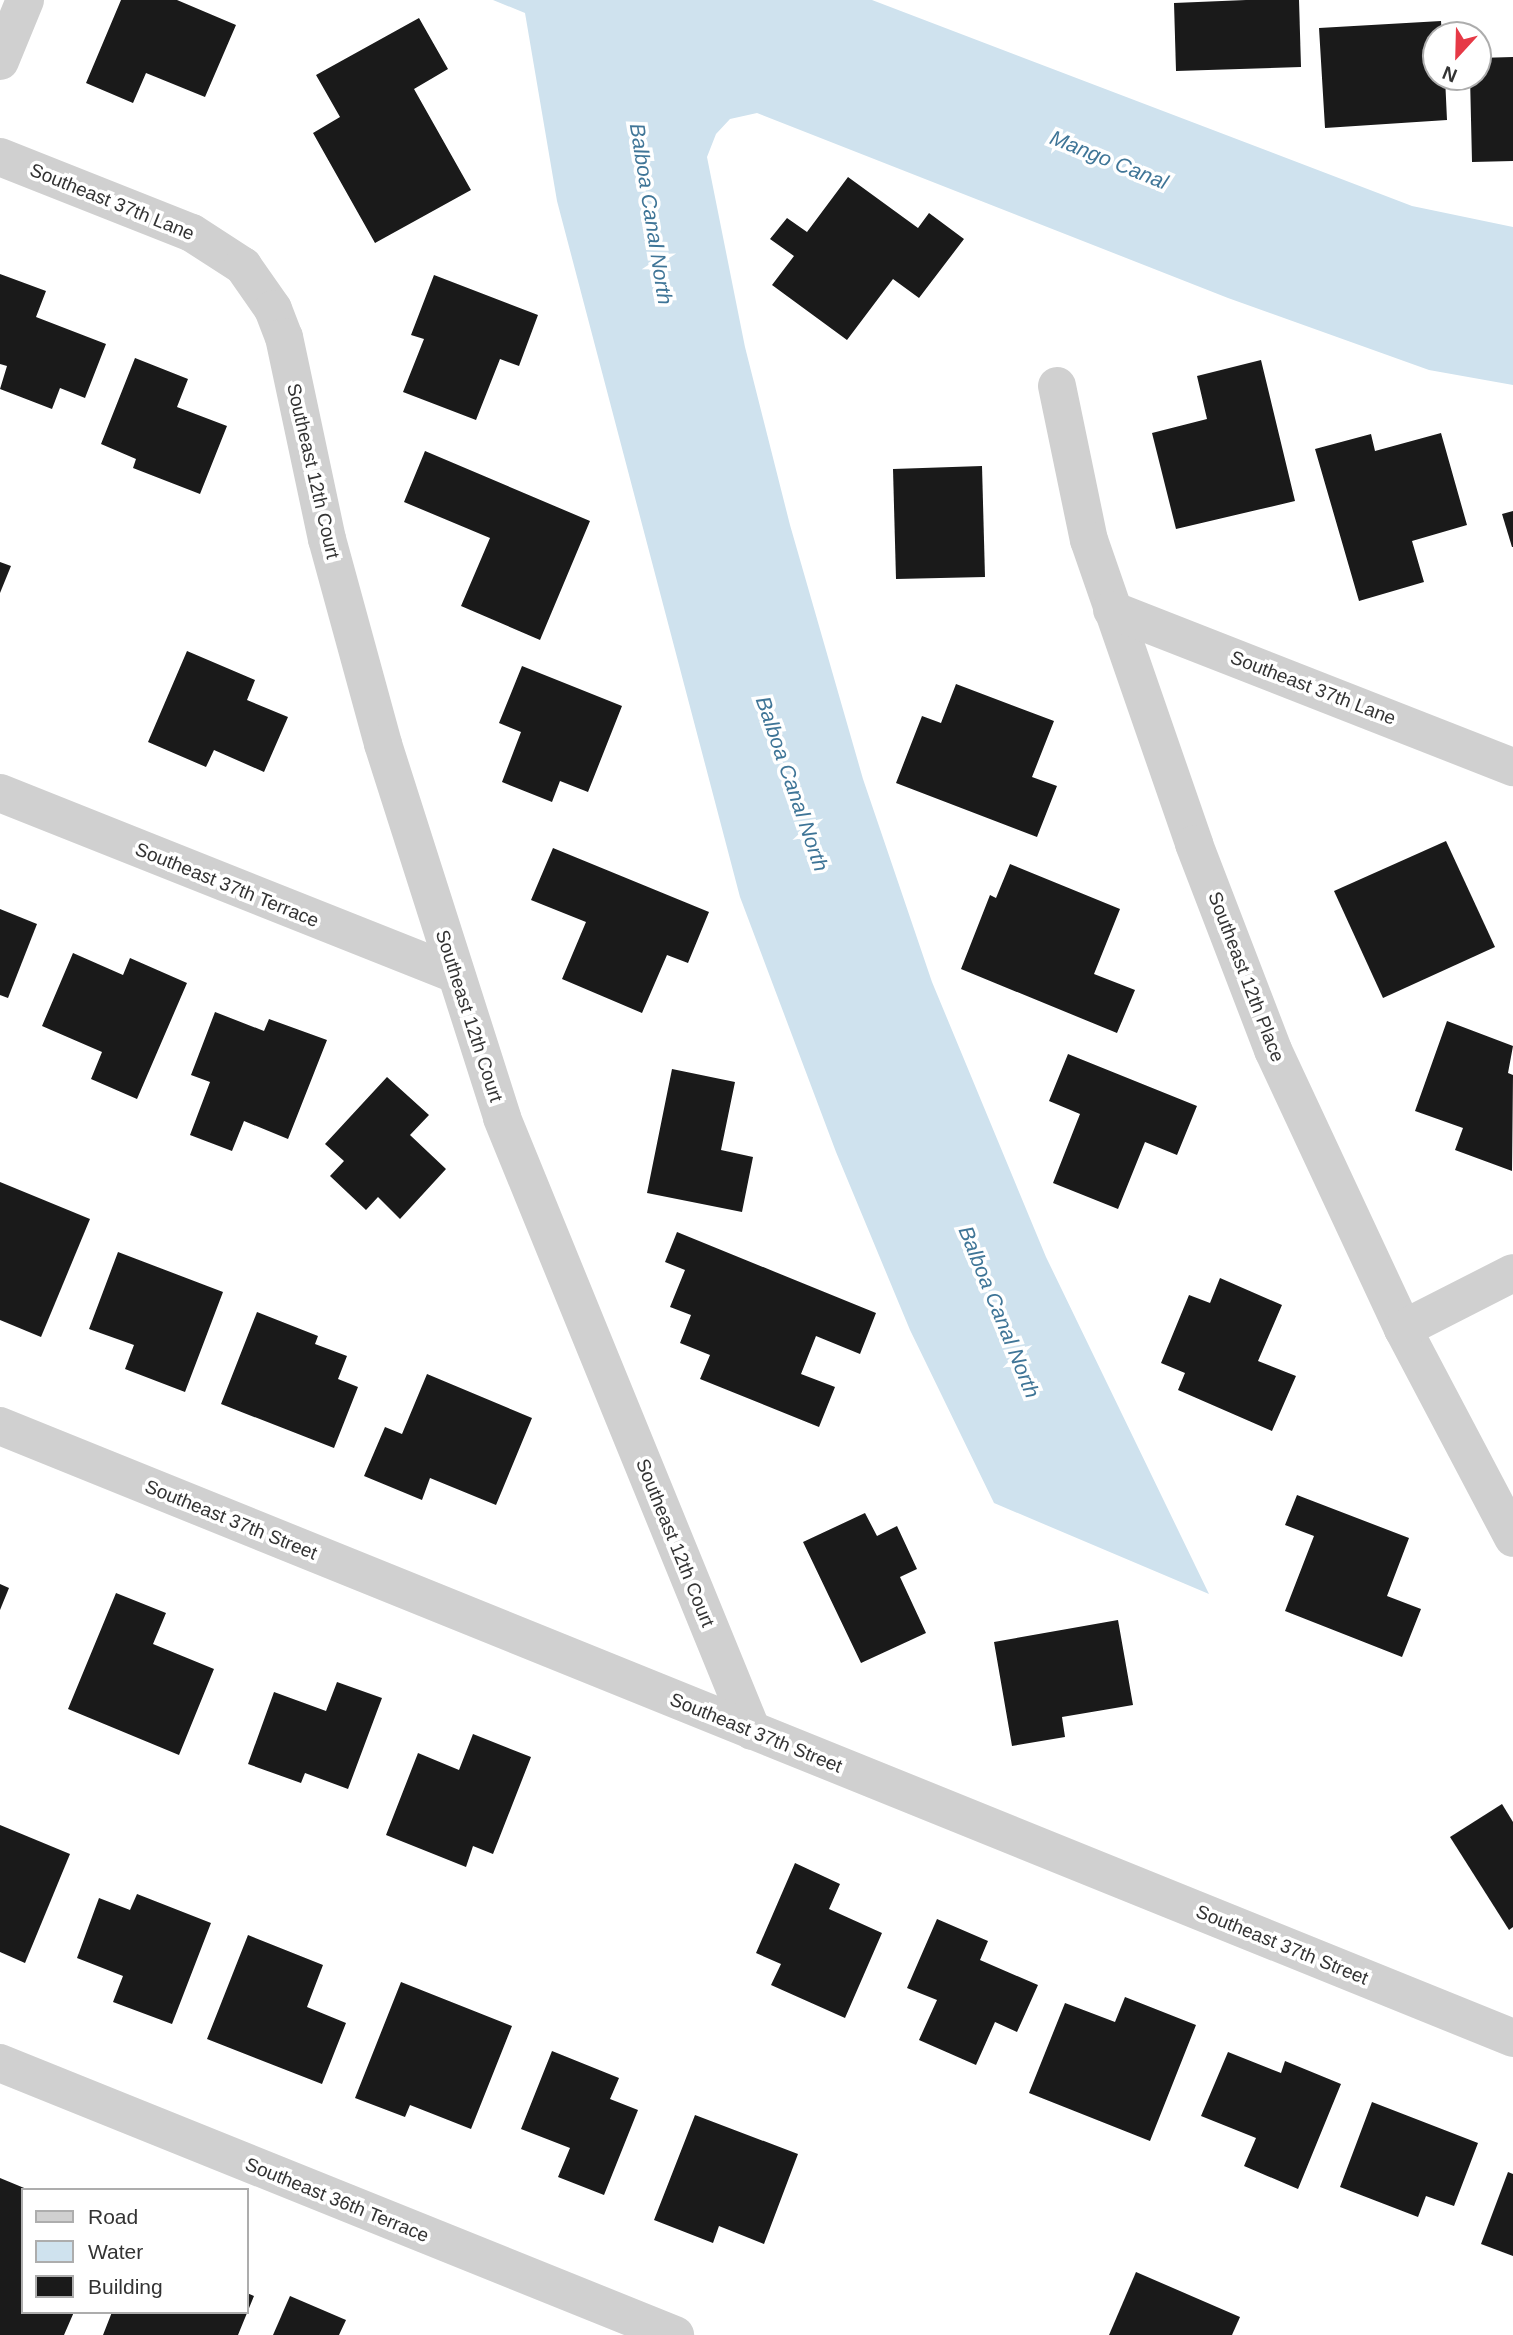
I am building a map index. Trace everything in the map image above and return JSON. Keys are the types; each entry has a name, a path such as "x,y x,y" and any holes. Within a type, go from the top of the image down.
{"street":[{"path":"0,61 25,0"},
{"name":"Southeast 37th Lane","path":"0,157 192,233 228,254 254,279"},
{"name":"Southeast 12th Court","path":"254,279 284,337 327,539 383,744 502,1118 752,1731"},
{"name":"Southeast 12th Place","path":"1057,386 1089,540 1194,844 1273,1050 1403,1329 1513,1538"},
{"name":"Southeast 37th Lane","path":"1112,610 1513,767"},
{"name":"Southeast 37th Terrace","path":"0,793 455,974"},
{"path":"1403,1329 1513,1273"},
{"name":"Southeast 37th Street","path":"0,1426 1513,2038"},
{"name":"Southeast 36th Terrace","path":"0,2063 675,2335"}],"water":[{"path":"493,0 872,0 1412,206 1513,227 1513,385 1429,370 1228,298 757,113 730,119 716,134 707,157 745,347 790,525 863,779 932,982 1046,1257 1209,1594 994,1503 910,1330 836,1152 740,897 557,201 525,13"}],"building":[{"path":"121,0 177,0 236,25 205,97 146,73 133,103 86,83"},
{"path":"1299,0 1301,67 1176,71 1174,3"},
{"path":"419,18 448,69 414,89 471,190 375,243 313,133 340,117 316,75"},
{"path":"1422,22 1422,91 1446,91 1447,120 1325,128 1319,28"},
{"path":"1513,57 1513,161 1472,162 1470,91 1492,91 1492,58"},
{"path":"848,177 918,228 929,213 964,239 919,298 893,279 847,340 772,285 794,256 770,239 787,218 807,232"},
{"path":"0,274 46,291 36,317 106,344 85,398 60,388 52,409 0,389 7,366 0,364"},
{"path":"434,275 538,315 519,366 500,359 476,420 403,392 424,339 411,335"},
{"path":"135,358 188,379 177,407 227,426 200,494 133,468 136,459 101,444"},
{"path":"1261,360 1295,501 1176,529 1152,433 1207,419 1197,376"},
{"path":"1441,433 1467,525 1412,541 1424,582 1359,601 1315,449 1371,434 1375,451"},
{"path":"425,451 590,521 540,640 461,606 490,538 404,502"},
{"path":"982,466 985,577 896,579 893,469"},
{"path":"1513,511 1513,547 1512,547 1502,514"},
{"path":"0,562 11,566 0,593"},
{"path":"187,651 255,680 247,700 288,717 264,772 214,750 206,767 148,742"},
{"path":"522,666 622,706 588,792 560,781 552,802 502,782 521,732 499,723"},
{"path":"956,684 1054,721 1032,777 1057,786 1037,837 896,783 922,716 941,723"},
{"path":"1446,841 1495,947 1383,998 1334,891"},
{"path":"553,848 709,912 688,963 667,955 642,1013 562,979 586,922 531,900"},
{"path":"1010,864 1120,909 1094,974 1135,990 1117,1033 961,969 990,895 996,898"},
{"path":"0,909 37,924 8,998 0,995"},
{"path":"73,953 123,975 130,958 187,983 137,1099 91,1079 102,1052 42,1026"},
{"path":"215,1012 264,1031 269,1019 327,1040 288,1139 244,1121 232,1151 190,1135 210,1082 191,1075"},
{"path":"1447,1021 1513,1046 1508,1073 1513,1075 1512,1171 1455,1150 1463,1128 1415,1111"},
{"path":"1068,1054 1197,1106 1177,1155 1145,1142 1118,1209 1053,1183 1080,1114 1049,1101"},
{"path":"672,1069 735,1082 721,1150 753,1157 742,1212 647,1193"},
{"path":"387,1077 429,1115 410,1135 446,1169 400,1219 378,1197 366,1210 330,1176 344,1161 325,1144"},
{"path":"0,1182 90,1219 41,1337 0,1320"},
{"path":"677,1232 876,1313 860,1354 816,1336 801,1374 835,1387 819,1427 700,1379 710,1355 680,1343 691,1315 670,1307 685,1270 665,1262"},
{"path":"118,1252 223,1292 185,1392 125,1369 134,1345 89,1329"},
{"path":"1220,1278 1282,1305 1258,1361 1296,1376 1272,1431 1178,1390 1185,1373 1161,1363 1189,1295 1210,1303"},
{"path":"257,1312 318,1336 315,1344 347,1356 338,1379 358,1387 334,1448 221,1404"},
{"path":"427,1374 532,1418 496,1505 430,1478 422,1500 364,1476 385,1427 402,1434"},
{"path":"1297,1495 1409,1538 1387,1596 1421,1609 1402,1657 1285,1611 1314,1536 1285,1525"},
{"path":"865,1513 877,1536 897,1526 917,1569 900,1577 926,1633 861,1663 803,1542"},
{"path":"0,1584 9,1588 0,1610"},
{"path":"116,1593 166,1613 153,1644 214,1669 179,1755 68,1709"},
{"path":"1118,1620 1133,1705 1062,1717 1065,1737 1012,1746 994,1642"},
{"path":"337,1682 382,1698 348,1789 305,1773 301,1783 248,1764 274,1692 326,1711"},
{"path":"473,1734 531,1757 493,1854 473,1846 466,1867 386,1835 418,1753 459,1770"},
{"path":"1502,1804 1513,1822 1513,1927 1509,1930 1450,1837"},
{"path":"0,1825 70,1854 25,1963 0,1952"},
{"path":"795,1863 840,1884 829,1909 882,1933 845,2018 771,1985 781,1964 756,1953"},
{"path":"137,1894 211,1923 172,2024 113,2002 123,1976 77,1958 99,1898 130,1910"},
{"path":"937,1919 988,1941 980,1960 1038,1985 1017,2032 995,2022 976,2065 919,2040 937,2000 907,1988"},
{"path":"248,1935 323,1965 307,2007 346,2023 322,2084 207,2039"},
{"path":"401,1982 512,2026 471,2129 410,2105 405,2117 355,2098"},
{"path":"1125,1997 1196,2025 1150,2141 1029,2093 1065,2003 1115,2022"},
{"path":"552,2051 619,2078 610,2099 638,2110 604,2195 558,2177 570,2148 521,2129"},
{"path":"1228,2052 1281,2073 1285,2061 1341,2084 1298,2189 1244,2166 1256,2138 1201,2116"},
{"path":"1372,2102 1478,2143 1454,2206 1426,2196 1418,2217 1340,2187"},
{"path":"695,2115 798,2154 764,2244 719,2226 713,2243 654,2220"},
{"path":"1508,2172 1513,2174 1513,2256 1481,2244"},
{"path":"0,2178 24,2188 21,2188 21,2314 73,2314 64,2335 0,2335"},
{"path":"1136,2272 1240,2317 1232,2335 1109,2335"},
{"path":"248,2293 254,2296 248,2311"},
{"path":"290,2296 346,2320 339,2335 273,2335"},
{"path":"111,2314 247,2314 238,2335 103,2335"}],"water label":[{"name":"Mango Canal","path":"1109,160"},
{"name":"Balboa Canal North","path":"651,214"},
{"name":"Balboa Canal North","path":"792,784"},
{"name":"Balboa Canal North","path":"999,1312"}]}
